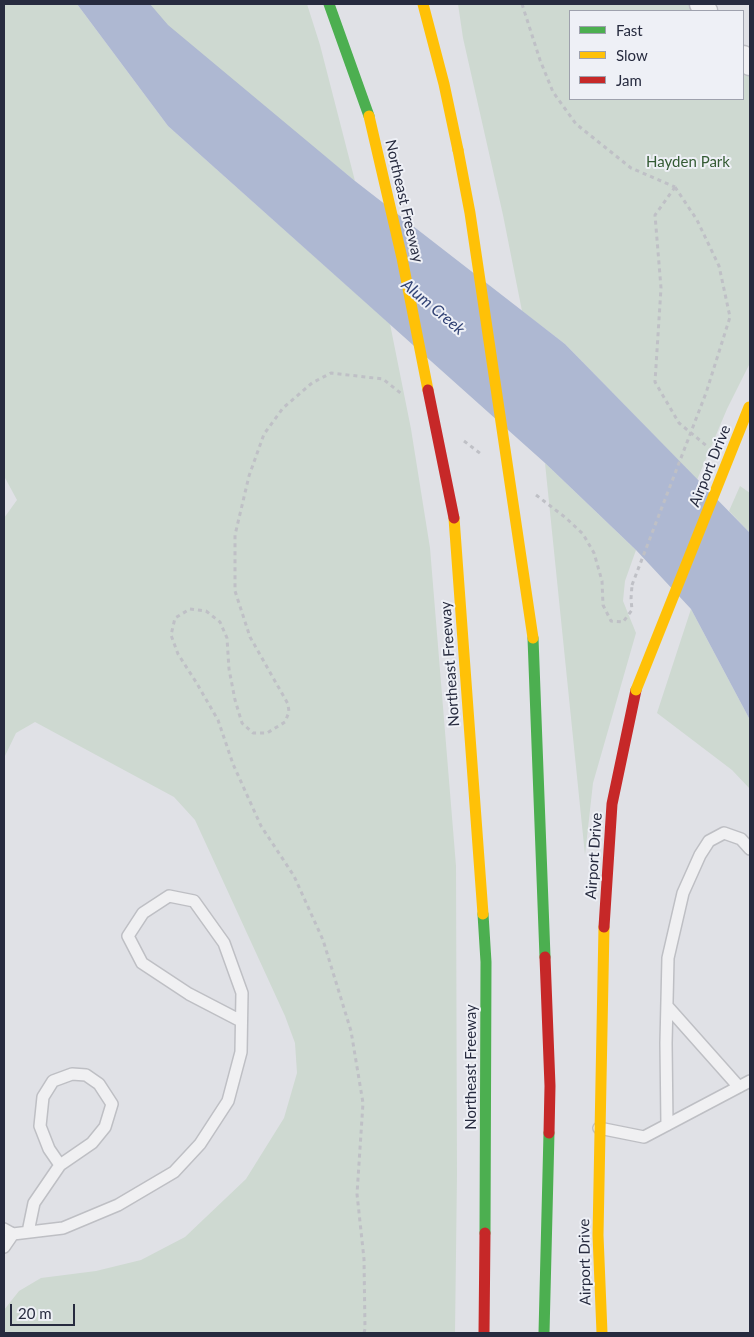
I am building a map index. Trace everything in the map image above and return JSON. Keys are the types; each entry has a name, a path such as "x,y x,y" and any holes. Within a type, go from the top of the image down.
{"main road":[{"path":"329,4 369,116"},
{"path":"423,4 444,84 470,213 533,638 550,1086 544,1333"},
{"name":"Northeast Freeway","path":"348,22 402,258 454,518 486,962 484,1333"},
{"name":"Airport Drive","path":"602,1333 598,1235 599,1128 604,926 612,804 636,690 750,406"}],"lane":[{"path":"667,1125 668,958 683,893 700,855 710,841 724,833 741,839 750,849"},
{"path":"4,1247 8,1232 63,1228 118,1205 174,1172 200,1144 228,1101 241,1052 242,993 224,943 194,901 169,896 143,912 128,936 142,963 188,994 241,1021"},
{"path":"667,1006 739,1087"},
{"path":"28,1232 34,1203 60,1165 92,1144 105,1127 112,1104 99,1084 86,1075 72,1074 53,1081 43,1097 40,1126 49,1149 60,1165"},
{"path":"599,1128 644,1137 750,1081"}],"path":[{"path":"522,4 540,60 553,92 576,124 631,168 675,187 697,220 719,266 730,318 706,393 632,584 632,610 623,622 611,622 603,605 602,581 594,553 583,534 536,495"},
{"path":"675,187 655,214 661,288 655,382 679,423 714,451"},
{"path":"364,1333 364,1259 357,1194 363,1104 351,1030 320,932 294,876 260,826 233,764 218,720 178,654 171,635 175,618 190,609 206,611 220,622 227,638 234,700 242,723 253,733 267,733 285,722 288,704 250,637 235,591 235,535 249,476 264,434 283,408 312,382 331,373 383,379 406,397"},
{"path":"459,437 482,455"}],"green space":[{"path":"4,4 77,4 168,126 390,324 411,429 430,548 456,866 457,1174 455,1333 5,1332 4,1310 19,1291 41,1278 96,1271 141,1260 185,1237 246,1179 284,1118 297,1073 295,1043 285,1016 195,820 174,797 35,722 16,733 4,758 4,518 17,500 4,476"},
{"path":"113,4 307,4 320,45 355,181 328,159"},
{"name":"Hayden Park","path":"458,4 713,4 717,10 569,10 569,100 744,100 744,47 750,53 750,363 727,409 697,480 565,344 522,311 503,215 463,38"},
{"path":"545,463 636,550 625,581 623,601 636,633 593,783 585,855"},
{"path":"740,486 750,493 750,533 729,511"},
{"path":"691,609 750,720 750,789 732,770 657,713"}],"water":[{"name":"Alum Creek","path":"77,4 150,4 168,25 355,181 565,344 750,533 750,720 691,609 636,550 545,463 168,126"}],"traffic: fast":[{"path":"329,4 369,116"},
{"path":"533,638 545,957"},
{"path":"483,914 486,962 485,1233"},
{"path":"544,1333 549,1133"}],"traffic: slow":[{"path":"423,4 444,84 458,150"},
{"path":"369,116 402,258 428,390"},
{"path":"458,150 470,213 533,638"},
{"path":"636,690 749,407"},
{"path":"454,518 483,914"},
{"path":"602,1333 598,1235 604,927"}],"traffic: jam":[{"path":"428,390 454,518"},
{"path":"604,927 612,804 636,690"},
{"path":"545,957 550,1086 549,1133"},
{"path":"484,1333 485,1233"}]}
